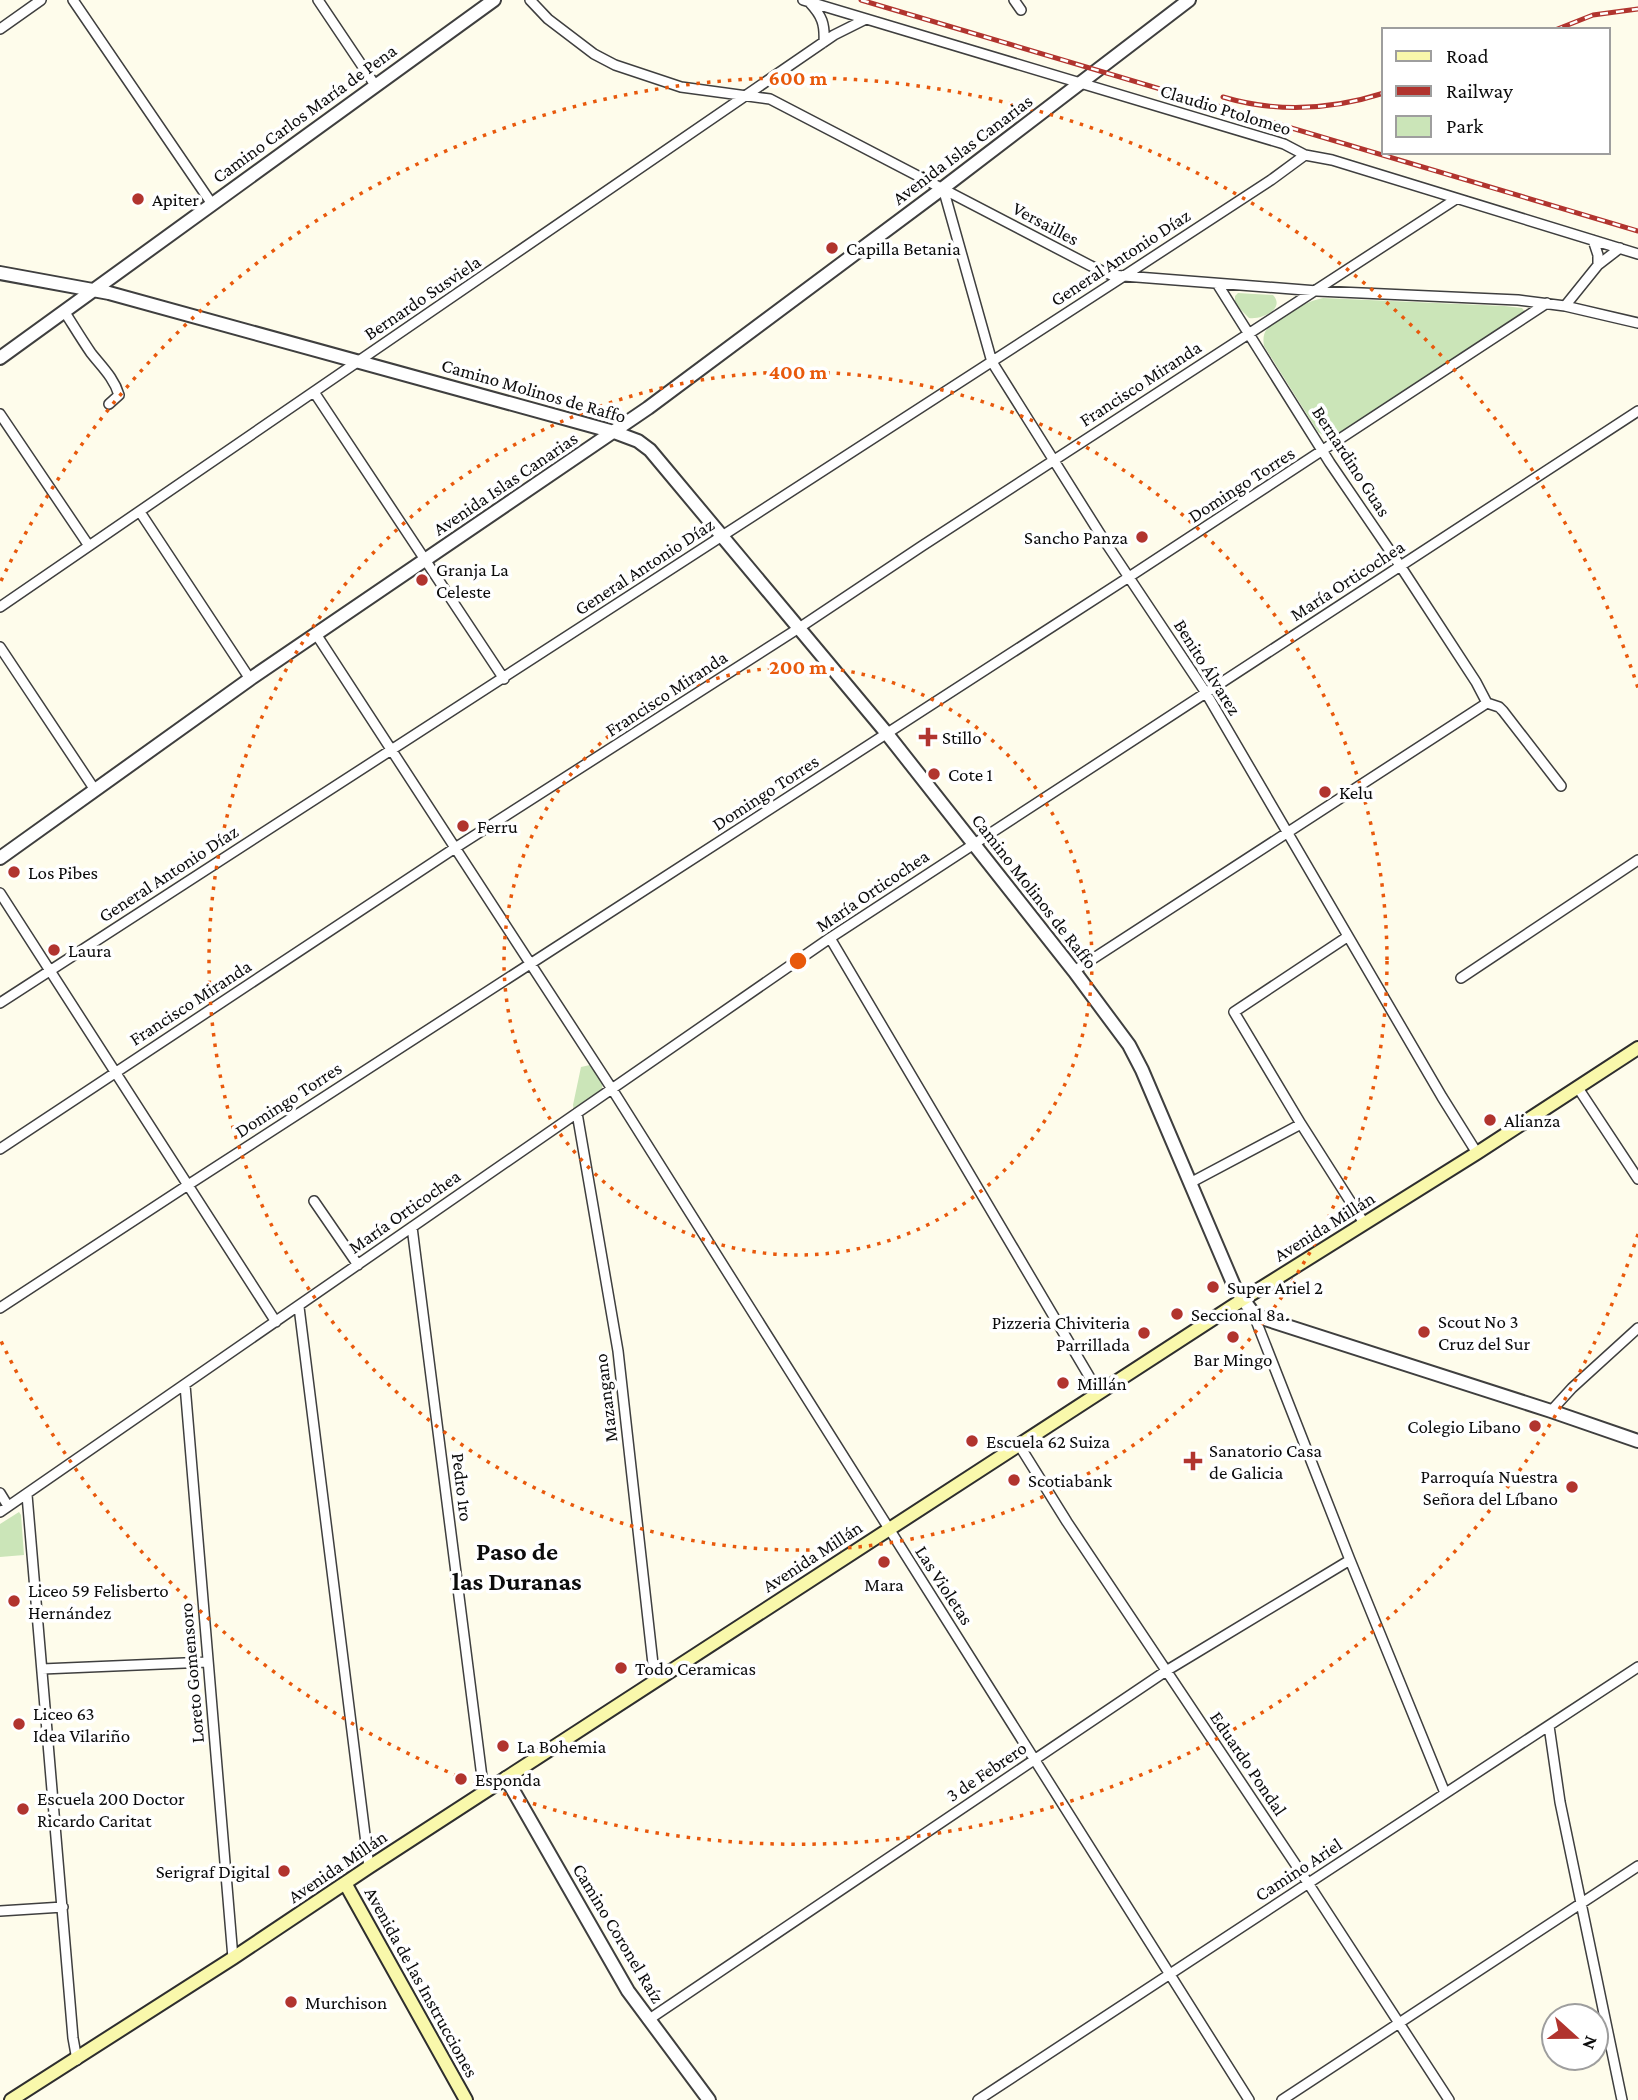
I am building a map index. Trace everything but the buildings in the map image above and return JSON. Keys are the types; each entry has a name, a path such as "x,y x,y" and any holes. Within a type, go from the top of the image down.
{"main road":[{"name":"Avenida Millán","path":"11,2100 77,2060 369,1867 1242,1300 1477,1153 1638,1048"},
{"name":"Avenida de las Instrucciones","path":"345,1883 466,2100"}],"street":[{"path":"0,29 41,0"},
{"path":"73,0 212,204"},
{"path":"318,0 376,85"},
{"name":"Camino Carlos María de Pena","path":"0,358 494,0"},
{"name":"Versailles","path":"530,0 548,19 594,54 615,65 681,87 770,99 1111,275 1218,285 1518,300 1565,306 1638,323"},
{"path":"1014,0 1021,10"},
{"name":"Avenida Islas Canarias","path":"0,858 250,679 648,408 1189,0"},
{"path":"806,1 821,15 825,26 824,42"},
{"name":"Claudio Ptolomeo","path":"806,1 1284,144 1305,155 1332,160 1638,254"},
{"name":"Bernardo Susviela","path":"0,607 824,42 866,19"},
{"name":"General Antonio Díaz","path":"0,1003 992,362 1305,155"},
{"name":"Benito Álvarez","path":"943,188 992,362 1129,578 1206,693 1347,937 1477,1153"},
{"name":"Francisco Miranda","path":"0,1149 455,848 799,628 1456,199"},
{"path":"1593,240 1598,265"},
{"path":"1565,306 1598,265 1620,248"},
{"name":"Camino Molinos de Raffo","path":"0,273 94,289 638,440 650,450 723,536 887,734 1129,1045 1220,1255 1242,1300 1253,1313 1638,1441"},
{"name":"Bernardino Guas","path":"1218,285 1323,451 1476,682 1487,703 1503,711 1561,786"},
{"name":"Domingo Torres","path":"0,1308 1129,578 1548,303"},
{"path":"64,312 118,390 119,395 109,404"},
{"path":"314,392 503,679"},
{"name":"María Orticochea","path":"4,1509 830,938 1638,411"},
{"path":"0,414 89,546"},
{"path":"140,512 250,679"},
{"path":"316,634 612,1089"},
{"path":"0,647 95,790"},
{"path":"1074,971 1487,703"},
{"path":"1461,978 1638,860"},
{"path":"0,893 276,1322"},
{"path":"1347,937 1234,1012 1364,1223"},
{"path":"830,938 1099,1393"},
{"path":"1578,1088 1638,1179"},
{"name":"Las Violetas","path":"612,1089 1249,2100"},
{"name":"Mazangano","path":"577,1113 618,1351 654,1682"},
{"path":"1190,1183 1301,1124"},
{"path":"314,1201 358,1265"},
{"name":"Pedro 1ro","path":"412,1227 484,1793"},
{"path":"299,1307 369,1867"},
{"path":"1253,1313 1445,1793"},
{"path":"1551,1410 1638,1328"},
{"name":"Loreto Gomensoro","path":"185,1385 233,1958"},
{"name":"Eduardo Pondal","path":"1019,1445 1067,1522 1449,2100"},
{"path":"0,1493 4,1509"},
{"path":"27,1495 77,2060"},
{"name":"3 de Febrero","path":"648,2020 1166,1671 1350,1560"},
{"path":"42,1669 208,1662"},
{"name":"Camino Ariel","path":"978,2100 1638,1667"},
{"path":"1549,1726 1560,1802 1622,2100"},
{"name":"Camino Coronel Raíz","path":"506,1778 628,1991 709,2100"},
{"path":"1282,2100 1638,1866"},
{"path":"0,1911 63,1907"}],"green space":[{"path":"1238,293 1273,295 1276,305 1265,315 1249,318 1235,304 1235,296"},
{"path":"1323,298 1504,306 1522,308 1525,312 1523,316 1334,436 1318,432 1263,342 1266,331 1278,319"},
{"path":"590,1065 601,1080 601,1091 574,1110 581,1067"},
{"path":"19,1512 24,1555 0,1557 0,1524"}],"railway":[{"path":"861,0 1638,231"},
{"path":"1560,28 1593,15 1638,9"},
{"path":"1223,97 1263,106 1304,107 1344,103 1382,94"}],"place":[{"name":"Apiter","path":"138,199"},
{"name":"Capilla Betania","path":"832,248"},
{"name":"Sancho Panza","path":"1142,537"},
{"name":"Granja La Celeste","path":"422,580"},
{"name":"Stillo","path":"928,737"},
{"name":"Cote 1","path":"934,774"},
{"name":"Kelu","path":"1325,792"},
{"name":"Ferru","path":"463,826"},
{"name":"Los Pibes","path":"14,872"},
{"name":"Laura","path":"54,950"},
{"name":"Alianza","path":"1490,1120"},
{"name":"Super Ariel 2","path":"1213,1287"},
{"name":"Seccional 8a.","path":"1177,1314"},
{"name":"Scout No 3 Cruz del Sur","path":"1424,1332"},
{"name":"Pizzeria Chiviteria Parrillada","path":"1144,1333"},
{"name":"Bar Mingo","path":"1233,1337"},
{"name":"Millán","path":"1063,1383"},
{"name":"Colegio Libano","path":"1535,1426"},
{"name":"Escuela 62 Suiza","path":"972,1441"},
{"name":"Sanatorio Casa de Galicia","path":"1193,1461"},
{"name":"Scotiabank","path":"1014,1480"},
{"name":"Parroquía Nuestra Señora del Líbano","path":"1572,1487"},
{"name":"Mara","path":"884,1562"},
{"name":"Liceo 59 Felisberto Hernández","path":"14,1601"},
{"name":"Todo Ceramicas","path":"621,1668"},
{"name":"Liceo 63 Idea Vilariño","path":"19,1724"},
{"name":"La Bohemia","path":"503,1746"},
{"name":"Esponda","path":"461,1779"},
{"name":"Escuela 200 Doctor Ricardo Caritat","path":"23,1809"},
{"name":"Serigraf Digital","path":"284,1871"},
{"name":"Murchison","path":"291,2002"}],"district":[{"name":"Paso de las Duranas","path":"517,1566"}]}
